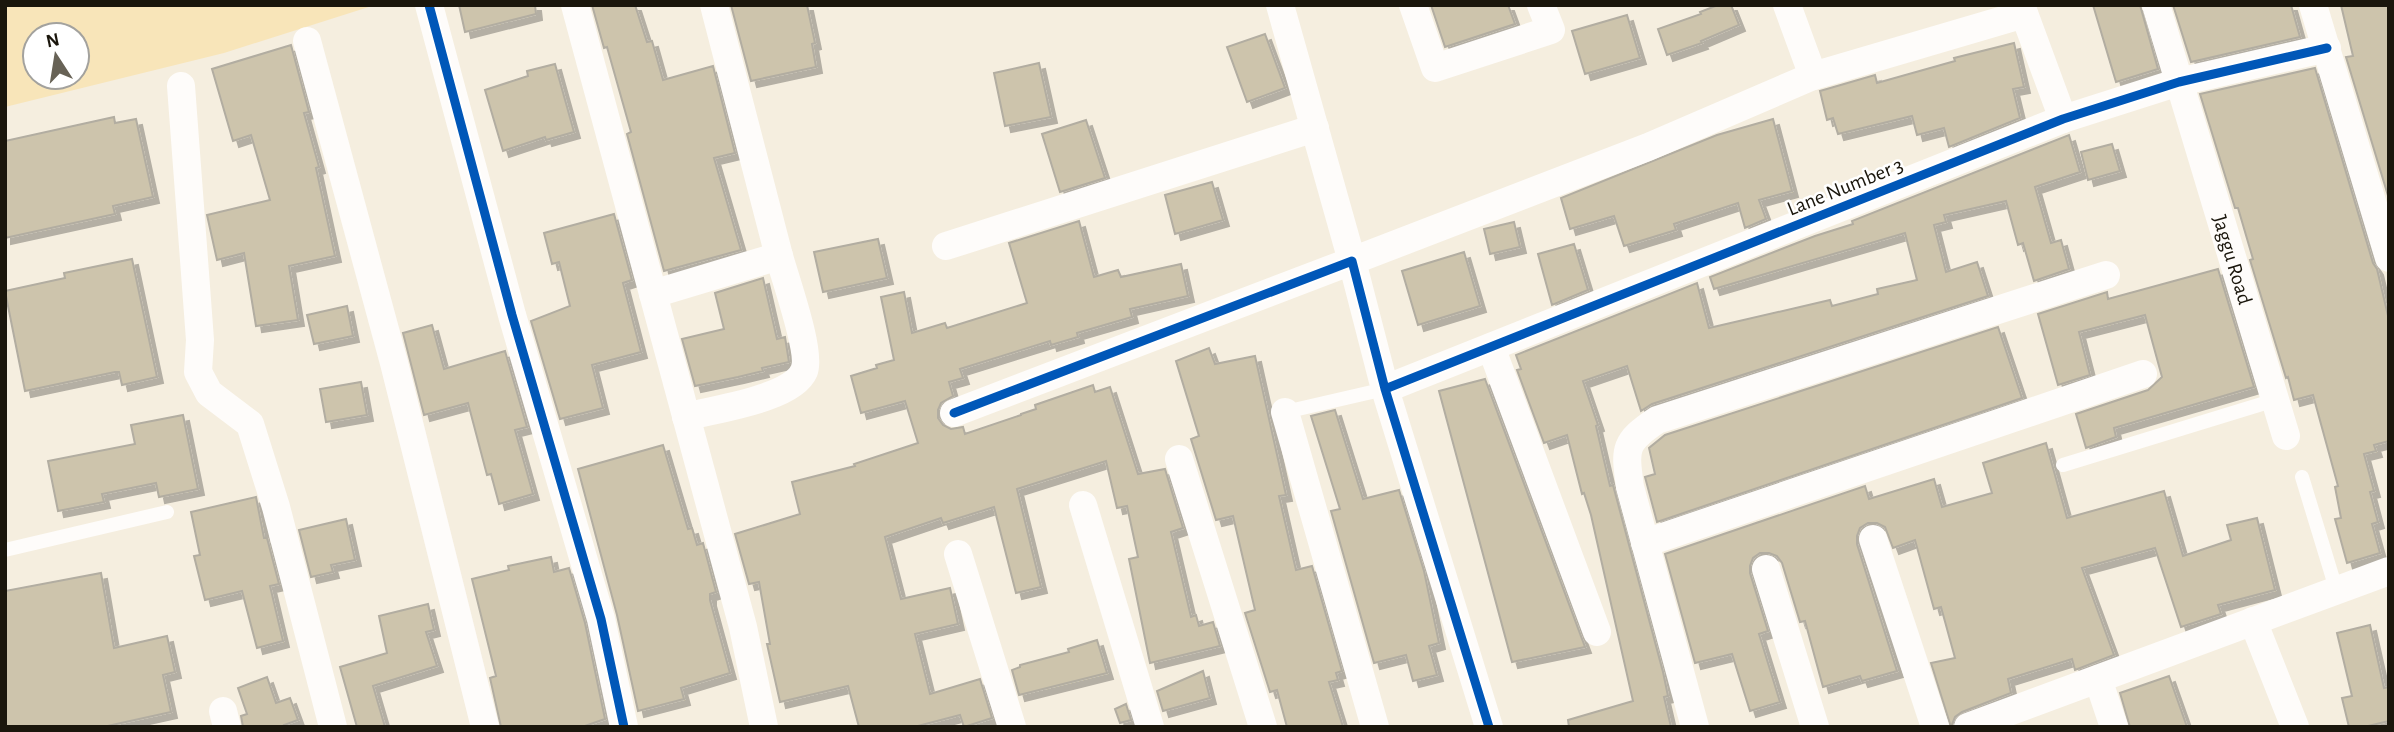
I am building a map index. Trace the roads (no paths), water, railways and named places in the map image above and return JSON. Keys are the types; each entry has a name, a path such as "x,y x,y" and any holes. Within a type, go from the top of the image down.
{"street":[{"path":"429,5 512,314 601,619 624,727"},
{"path":"575,5 743,626 764,727"},
{"path":"686,417 773,395 796,383 806,370 805,345 779,256 714,5"},
{"path":"1280,5 1385,389 1489,727"},
{"path":"1413,5 1435,68 1551,30 1541,5"},
{"path":"1787,5 1813,76"},
{"name":"Jaggu Road","path":"2156,5 2286,436"},
{"path":"2313,5 2389,258"},
{"path":"954,413 1648,147 1813,76 2022,10 2063,119"},
{"path":"306,41 394,363 485,727"},
{"name":"Lane Number 3","path":"1385,389 2063,119 2179,82 2327,48"},
{"path":"181,86 200,340 198,372 209,393 250,424 276,507 333,727"},
{"path":"946,246 1315,128"},
{"path":"653,294 779,256"},
{"path":"1695,727 1630,487 1625,453 1636,434 1657,420 2106,275"},
{"path":"1491,347 1597,632"},
{"path":"1645,543 2143,374"},
{"path":"1285,412 1375,727"},
{"path":"1179,459 1263,727"},
{"path":"1083,505 1150,727"},
{"path":"1872,539 1935,727"},
{"path":"958,554 1012,727"},
{"path":"1766,569 1815,727"},
{"path":"1968,727 2389,571"},
{"path":"2253,621 2295,727"},
{"path":"2098,679 2114,727"}],"lane":[{"path":"1285,412 1385,389"},
{"path":"2063,465 2275,400"},
{"path":"2302,477 2337,592"},
{"path":"5,550 167,512"}]}
